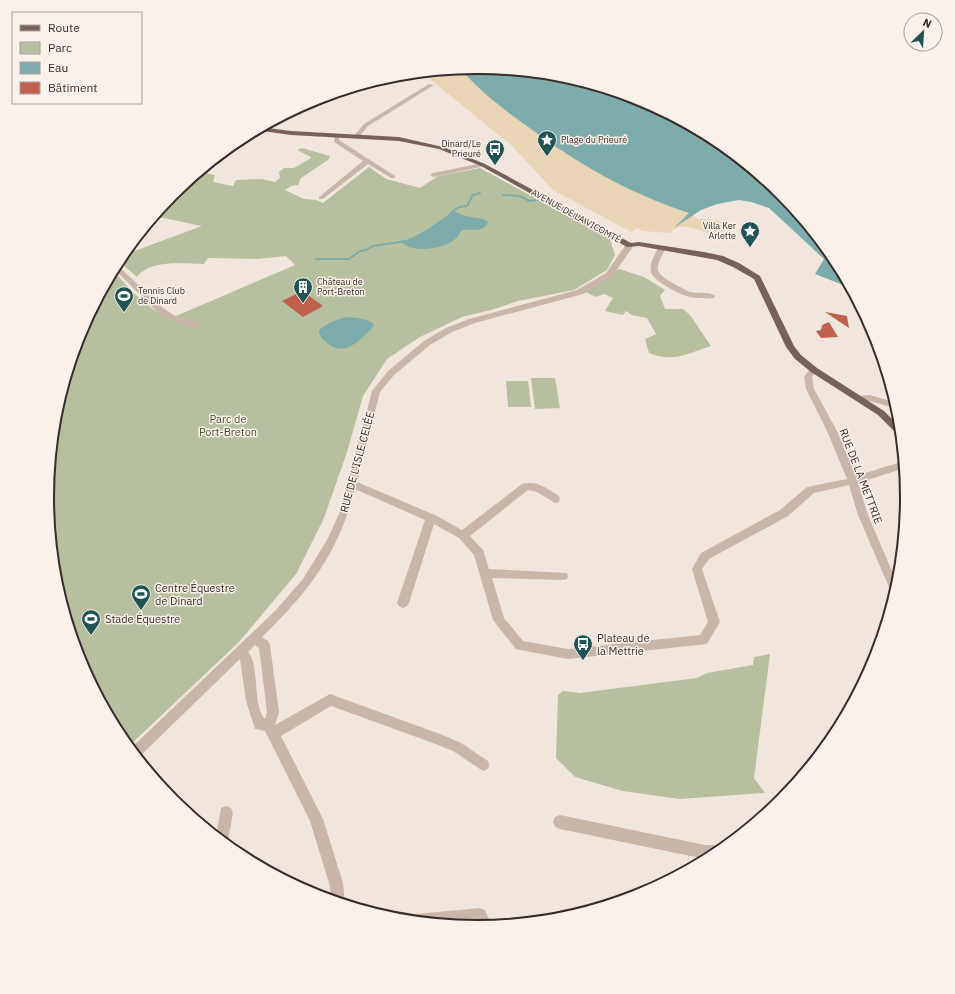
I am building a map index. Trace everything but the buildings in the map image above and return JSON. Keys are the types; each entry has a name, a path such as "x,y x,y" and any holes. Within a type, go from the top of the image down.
{"main road":[{"name":"AVENUE DE LA VICOMTÉ","path":"273,126 275,129 315,134"},
{"name":"AVENUE DE LA VICOMTÉ","path":"266,130 337,136 398,139 421,143 452,152 483,165 630,245 639,244 704,254 736,264 757,278 790,347 798,357 814,370 860,399"},
{"path":"860,399 881,413 895,427"}],"street":[{"path":"356,137 358,133 372,121 431,85"},
{"path":"337,136 336,141 393,177"},
{"path":"320,198 367,161"},
{"path":"433,175 483,165"},
{"name":"RUE DE L'ISLE CELÉE","path":"138,750 293,600 319,564 332,542 344,514 376,391 384,380 426,343 449,330 472,321 580,292 609,274 630,245"},
{"path":"662,248 653,268 654,274 658,278 688,294 711,296"},
{"path":"120,271 160,310 174,319 196,324"},
{"name":"RUE DE LA METTRIE","path":"814,370 808,377 810,389 832,431 852,481 863,515 892,583"},
{"name":"AVENUE DE LA VICOMTÉ","path":"860,399 870,398 891,404"},
{"path":"352,484 431,518 463,535 478,553 499,620 520,645 568,654 703,640 714,622 697,569 705,556 784,513 811,490 852,481 900,466"},
{"path":"463,535 525,487 532,485 555,499"},
{"path":"403,603 431,518"},
{"path":"484,573 563,576"},
{"path":"254,638 264,645 272,712 271,730 316,819 336,883 338,897"},
{"path":"240,652 246,658 252,701 259,725 271,730 330,700 436,738 457,747 482,765"},
{"path":"223,835 226,813"},
{"path":"560,822 708,852"},
{"path":"439,919 480,915 482,920"}],"green space":[{"name":"Parc de Port-Breton","path":"302,148 330,156 328,160 301,178 298,185 291,186 285,190 304,199 316,200 323,203 369,167 386,179 420,188 438,176 480,168 610,239 615,255 607,270 574,290 518,301 491,310 462,317 420,337 387,359 363,396 347,452 324,518 296,574 239,642 133,742 111,709 86,659 68,607 62,580 55,525 54,497 58,442 68,387 86,335 117,275 138,297 169,319 295,265 286,256 258,259 208,258 204,264 177,263 150,267 137,277 123,265 133,252 202,226 160,217 205,173 215,175 213,182 233,186 236,180 262,179 275,182 280,178 279,172 284,168 294,168 311,158 297,150"},
{"path":"619,269 644,277 665,290 660,296 665,309 683,309 690,315 711,346 688,354 673,357 657,356 649,353 645,339 656,334 647,318 632,315 626,311 623,315 605,311 613,298 604,294 596,297 586,292"},
{"path":"531,378 555,378 560,408 535,409"},
{"path":"506,381 528,381 531,407 508,407"},
{"path":"770,654 754,778 765,793 679,799 623,791 575,777 556,758 558,695 563,691 580,693 697,678 707,673 753,665 754,657"}],"sand":[{"path":"450,74 505,74 533,77 587,88 614,96 665,117 714,146 689,213 698,219 718,220 724,223 725,231 708,232 683,226 674,229 670,233 642,231 637,228 631,232 553,190 512,146 431,80 431,76"}],"water":[{"path":"465,74 505,74 560,82 614,96 665,117 689,130 735,161 777,198 813,239 830,262 844,285 815,274 824,259 769,208 739,200 717,204 701,210 674,228 689,213 644,196 603,176 583,164 507,112 474,84"},
{"path":"453,211 465,216 484,219 488,222 484,228 481,229 462,230 455,239 449,243 435,248 412,248 405,245 401,241 407,240 421,233"},
{"path":"348,317 368,321 374,324 373,327 352,346 340,349 327,343 323,339 319,330 326,325"}],"waterway":[{"path":"451,213 459,207 467,206 473,195 480,193"},
{"path":"503,195 519,196 530,201 536,200"},
{"path":"316,259 349,259 360,251 366,250 373,246 406,241"}],"place":[{"name":"Plage du Prieuré","path":"547,157"},
{"name":"Dinard/Le Prieuré","path":"495,166"},
{"name":"Villa Ker Arlette","path":"750,248"},
{"name":"Château de Port-Breton","path":"303,304"},
{"name":"Tennis Club de Dinard","path":"124,313"},
{"name":"Centre Équestre de Dinard","path":"141,611"},
{"name":"Stade Équestre","path":"91,636"},
{"name":"Plateau de la Mettrie","path":"583,661"}]}
